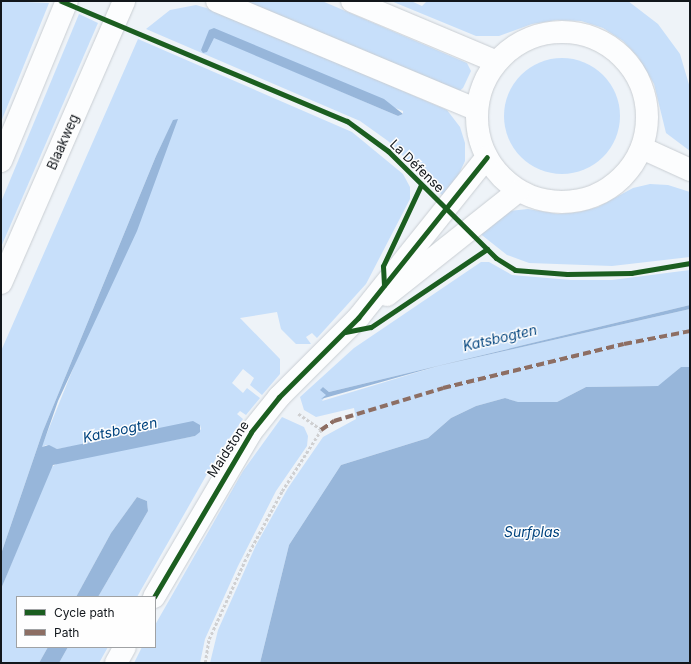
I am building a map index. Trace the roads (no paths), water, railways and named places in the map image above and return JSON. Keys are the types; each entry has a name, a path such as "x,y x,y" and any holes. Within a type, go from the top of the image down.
{"street":[{"path":"1,161 67,1"},
{"name":"Blaakweg","path":"1,283 124,1"},
{"path":"217,1 476,110"},
{"path":"352,1 497,62"},
{"path":"552,33 583,35 606,44 624,59 638,78 646,101 648,125 642,148 627,174 604,193 575,202 546,202 518,191 487,157 477,132 476,110 483,84 497,62 514,46 536,36 552,33"},
{"path":"642,148 690,170"},
{"name":"Maidstone","path":"155,596 232,461 279,397 358,318 487,157"},
{"name":"Maidstone","path":"358,318 518,191"},
{"path":"116,663 124,648"}],"water":[{"path":"214,28 384,99 403,114 398,116 214,38 207,52 203,53 201,50 209,30"},
{"path":"178,119 137,231 58,401 42,447 49,445 57,449 193,421 200,425 200,432 195,436 53,465 1,589 1,554 43,431 156,156 173,120"},
{"path":"690,305 690,309 438,366 321,399 326,395 320,390 323,387 329,392"},
{"name":"Surfplas","path":"681,367 690,367 690,663 260,663 289,545 341,465 428,438 451,418 476,406 505,398 518,402 557,402 586,387 658,386"},
{"path":"137,497 147,501 148,511 99,596 77,596 111,533"},
{"path":"47,648 67,648 59,663 39,663"}],"water label":[{"name":"Katsbogten","path":"500,338"},
{"name":"Katsbogten","path":"120,430"}]}
